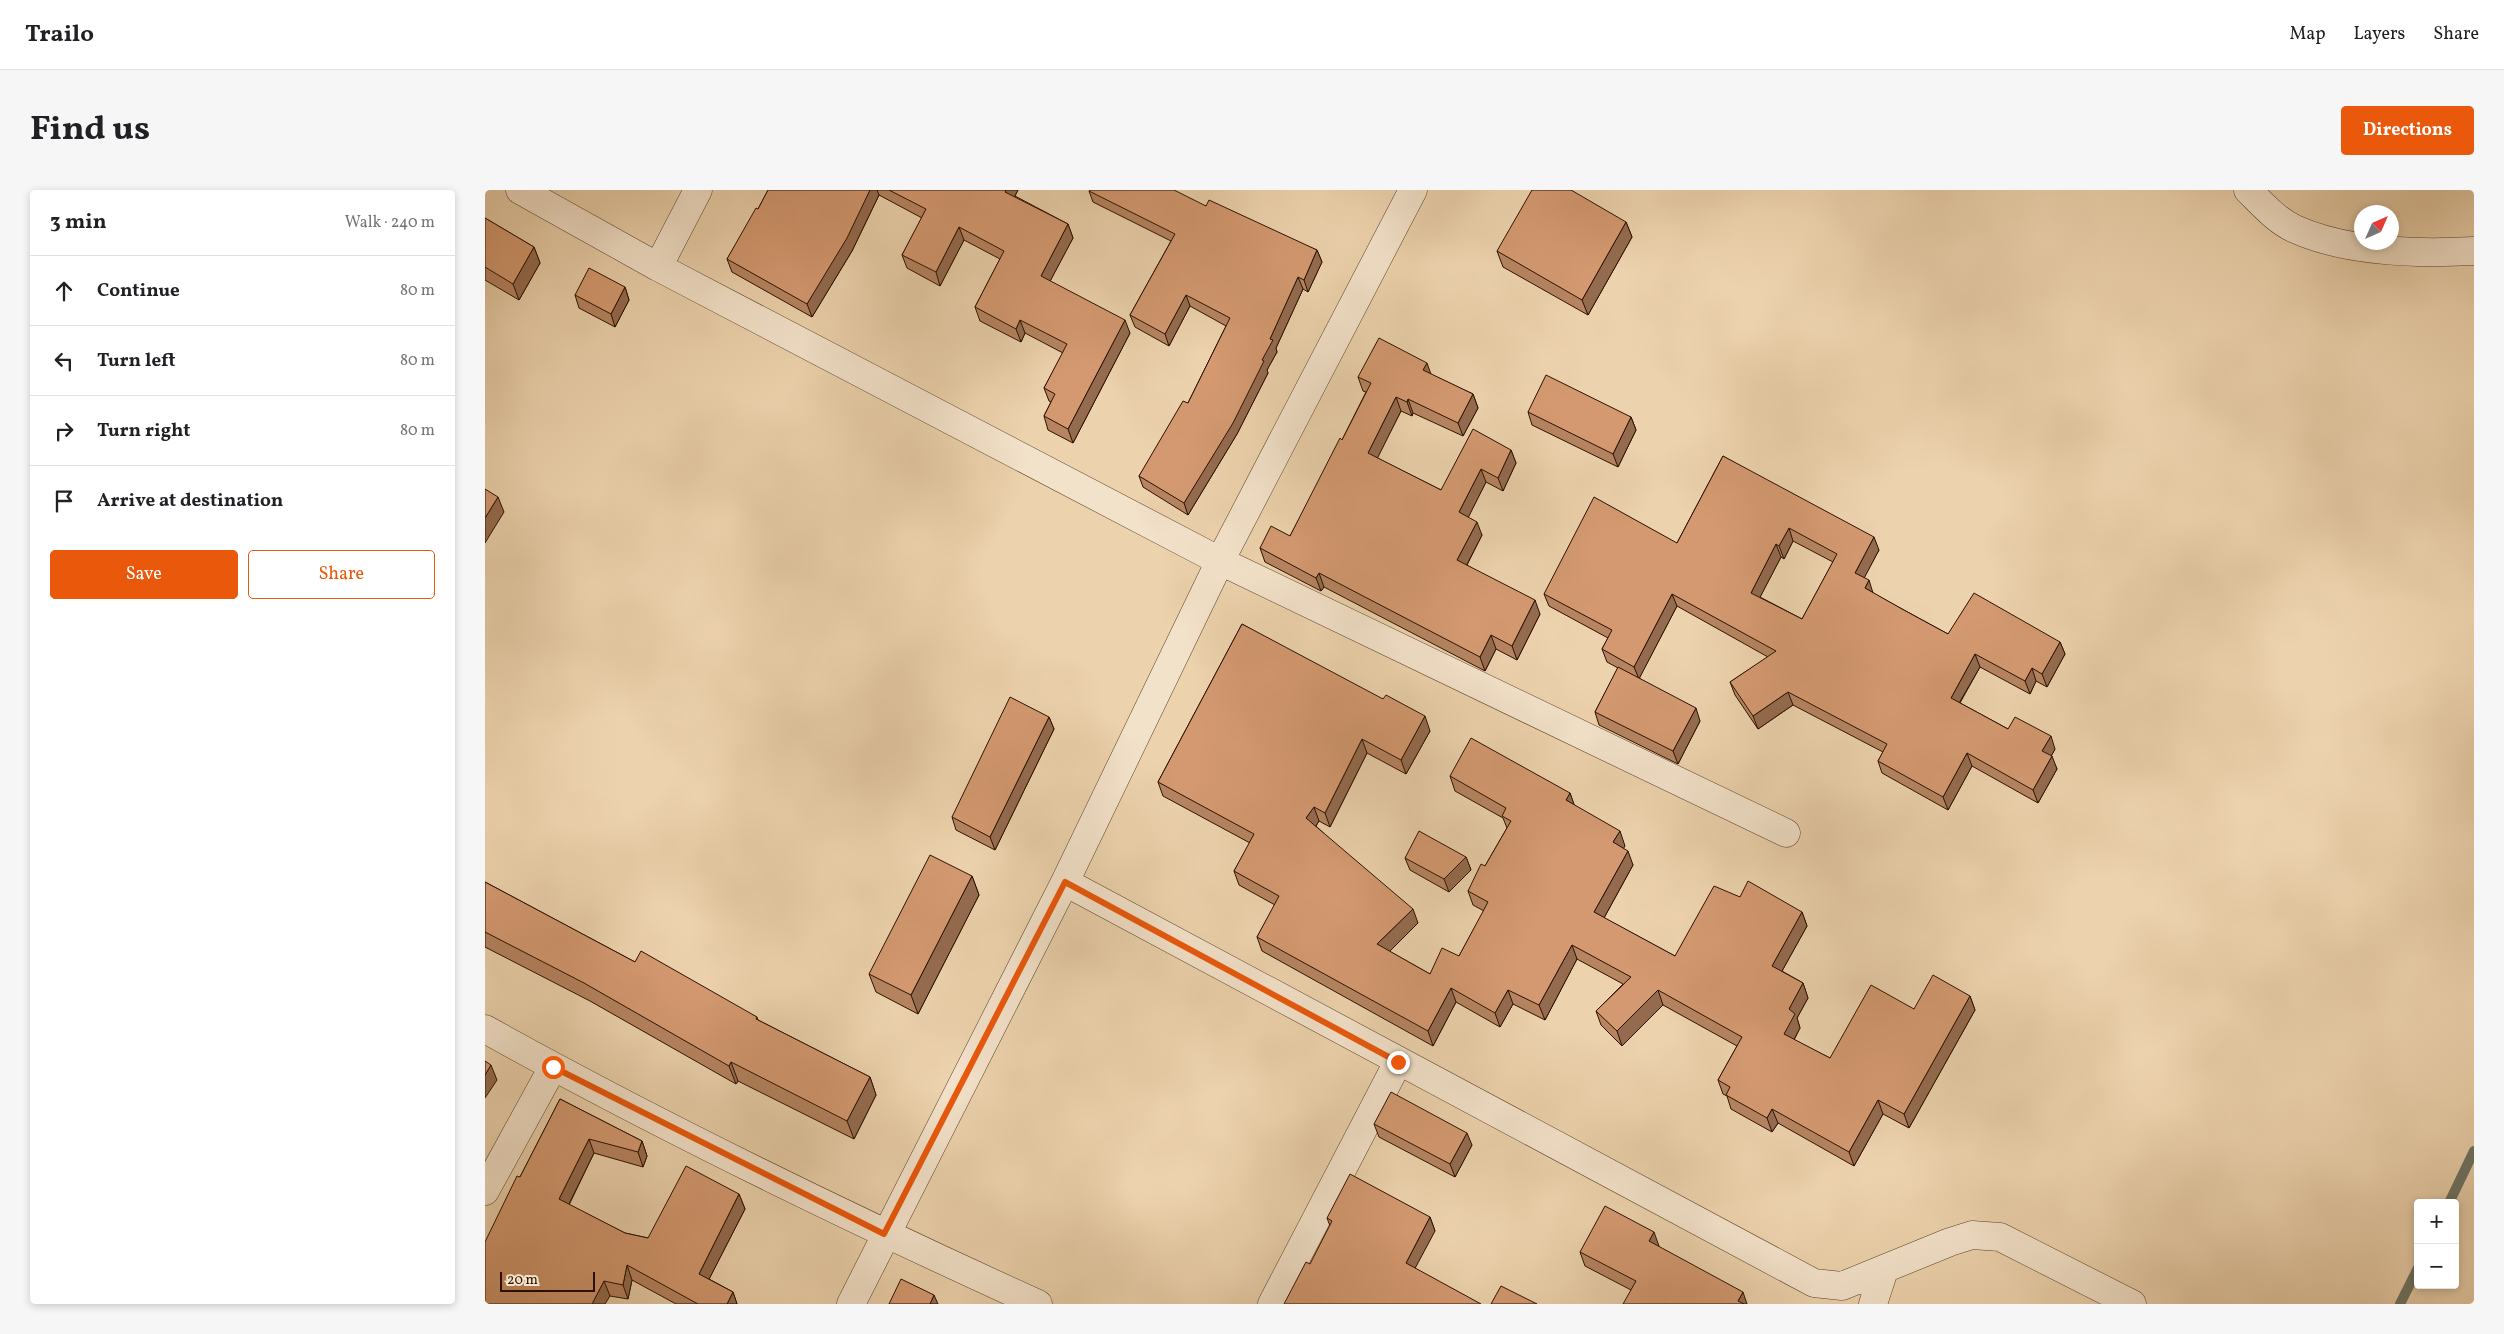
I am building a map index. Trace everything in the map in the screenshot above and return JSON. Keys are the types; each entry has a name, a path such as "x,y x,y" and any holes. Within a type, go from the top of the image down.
{"street":[{"path":"520,190 658,267 1220,561 1787,833"},
{"path":"658,267 698,190"},
{"path":"851,1304 884,1234 1065,882 1220,561 1413,190"},
{"path":"2248,190 2267,209 2293,228 2329,242 2426,253 2474,251"},
{"path":"1065,882 1814,1284 1842,1286 1972,1235 2000,1237 2132,1304"},
{"path":"485,1029 553,1067 884,1234 1038,1304"},
{"path":"1272,1304 1398,1062"},
{"path":"485,1191 553,1067"},
{"path":"1873,1304 1885,1270"}],"building":[{"path":"768,190 870,190 847,238 807,304 727,259"},
{"path":"889,190 1006,190 1005,192 1068,224 1041,276 1125,320 1068,429 1044,416 1055,394 1044,388 1067,344 1020,320 1016,329 975,307 1004,251 959,227 936,272 902,255 926,209"},
{"path":"1090,190 1174,190 1206,206 1209,200 1317,250 1304,280 1298,277 1270,339 1273,340 1262,360 1264,361 1233,423 1184,503 1139,476 1183,401 1188,403 1230,318 1186,295 1165,334 1130,315 1175,234"},
{"path":"1532,190 1571,190 1626,222 1582,300 1497,251"},
{"path":"485,218 534,247 513,284 485,267"},
{"path":"589,268 625,287 611,314 575,295"},
{"path":"1379,338 1427,363 1423,370 1473,394 1458,423 1408,399 1407,402 1396,397 1368,453 1441,490 1473,429 1511,450 1498,478 1481,469 1459,512 1477,522 1457,560 1535,600 1512,646 1491,635 1480,657 1319,573 1316,578 1260,548 1271,526 1290,536 1340,438 1342,440 1371,383 1358,377"},
{"path":"1546,375 1631,417 1613,454 1528,412"},
{"path":"1723,456 1874,537 1855,573 1869,580 1865,588 1902,609 1948,634 1974,593 2060,642 2042,674 2032,668 2025,681 1975,654 1951,698 2008,729 2015,717 2051,736 2042,751 2052,756 2033,790 1967,753 1943,797 1878,761 1887,744 1788,692 1753,716 1730,682 1776,651 1672,594 1634,667 1602,649 1612,630 1544,594 1594,497 1677,543","holes":["1789,528 1837,554 1802,619 1751,593 1776,544 1779,546"]},
{"path":"485,489 498,497 485,518"},
{"path":"1242,624 1383,699 1386,695 1425,716 1401,760 1362,739 1325,813 1314,807 1306,818 1413,909 1377,944 1430,974 1442,948 1459,956 1488,902 1468,891 1481,864 1485,866 1511,821 1502,816 1506,808 1450,776 1471,738 1570,793 1566,800 1620,831 1613,842 1628,851 1594,912 1675,956 1714,886 1740,897 1748,881 1802,912 1772,966 1803,983 1789,1009 1795,1014 1784,1034 1830,1058 1871,985 1914,1009 1933,975 1970,996 1904,1114 1878,1100 1849,1152 1772,1109 1767,1118 1726,1095 1730,1087 1718,1080 1742,1037 1658,990 1617,1031 1596,1011 1631,977 1572,945 1539,1005 1508,990 1495,1013 1451,988 1428,1031 1257,937 1279,896 1234,871 1254,834 1158,782"},
{"path":"1618,667 1696,708 1673,751 1595,712"},
{"path":"1010,697 1049,717 990,837 952,817"},
{"path":"1419,831 1466,857 1444,879 1405,858"},
{"path":"930,855 972,876 911,995 869,974"},
{"path":"485,882 635,962 641,951 757,1017 756,1019 870,1077 847,1121 731,1062 729,1066 584,983 485,932"},
{"path":"485,1061 491,1065 485,1075"},
{"path":"1391,1092 1467,1133 1450,1164 1374,1124"},
{"path":"560,1099 642,1141 638,1152 589,1139 559,1199 625,1233 648,1238 686,1166 739,1194 699,1274 733,1292 727,1304 698,1304 627,1265 623,1285 604,1281 592,1304 485,1304 485,1242 517,1176 520,1177"},
{"path":"1350,1174 1430,1217 1406,1263 1481,1304 1284,1304 1306,1262 1310,1264 1332,1221 1327,1218"},
{"path":"1605,1206 1654,1232 1649,1241 1743,1292 1738,1301 1744,1304 1623,1304 1636,1281 1580,1252"},
{"path":"901,1279 934,1295 930,1304 889,1304"},
{"path":"1501,1286 1537,1304 1491,1304"}],"waterway":[{"path":"2451,1199 2474,1151"},
{"path":"2400,1304 2414,1276"}],"route":[{"path":"553,1067 884,1234 1065,882 1398,1062"}]}
